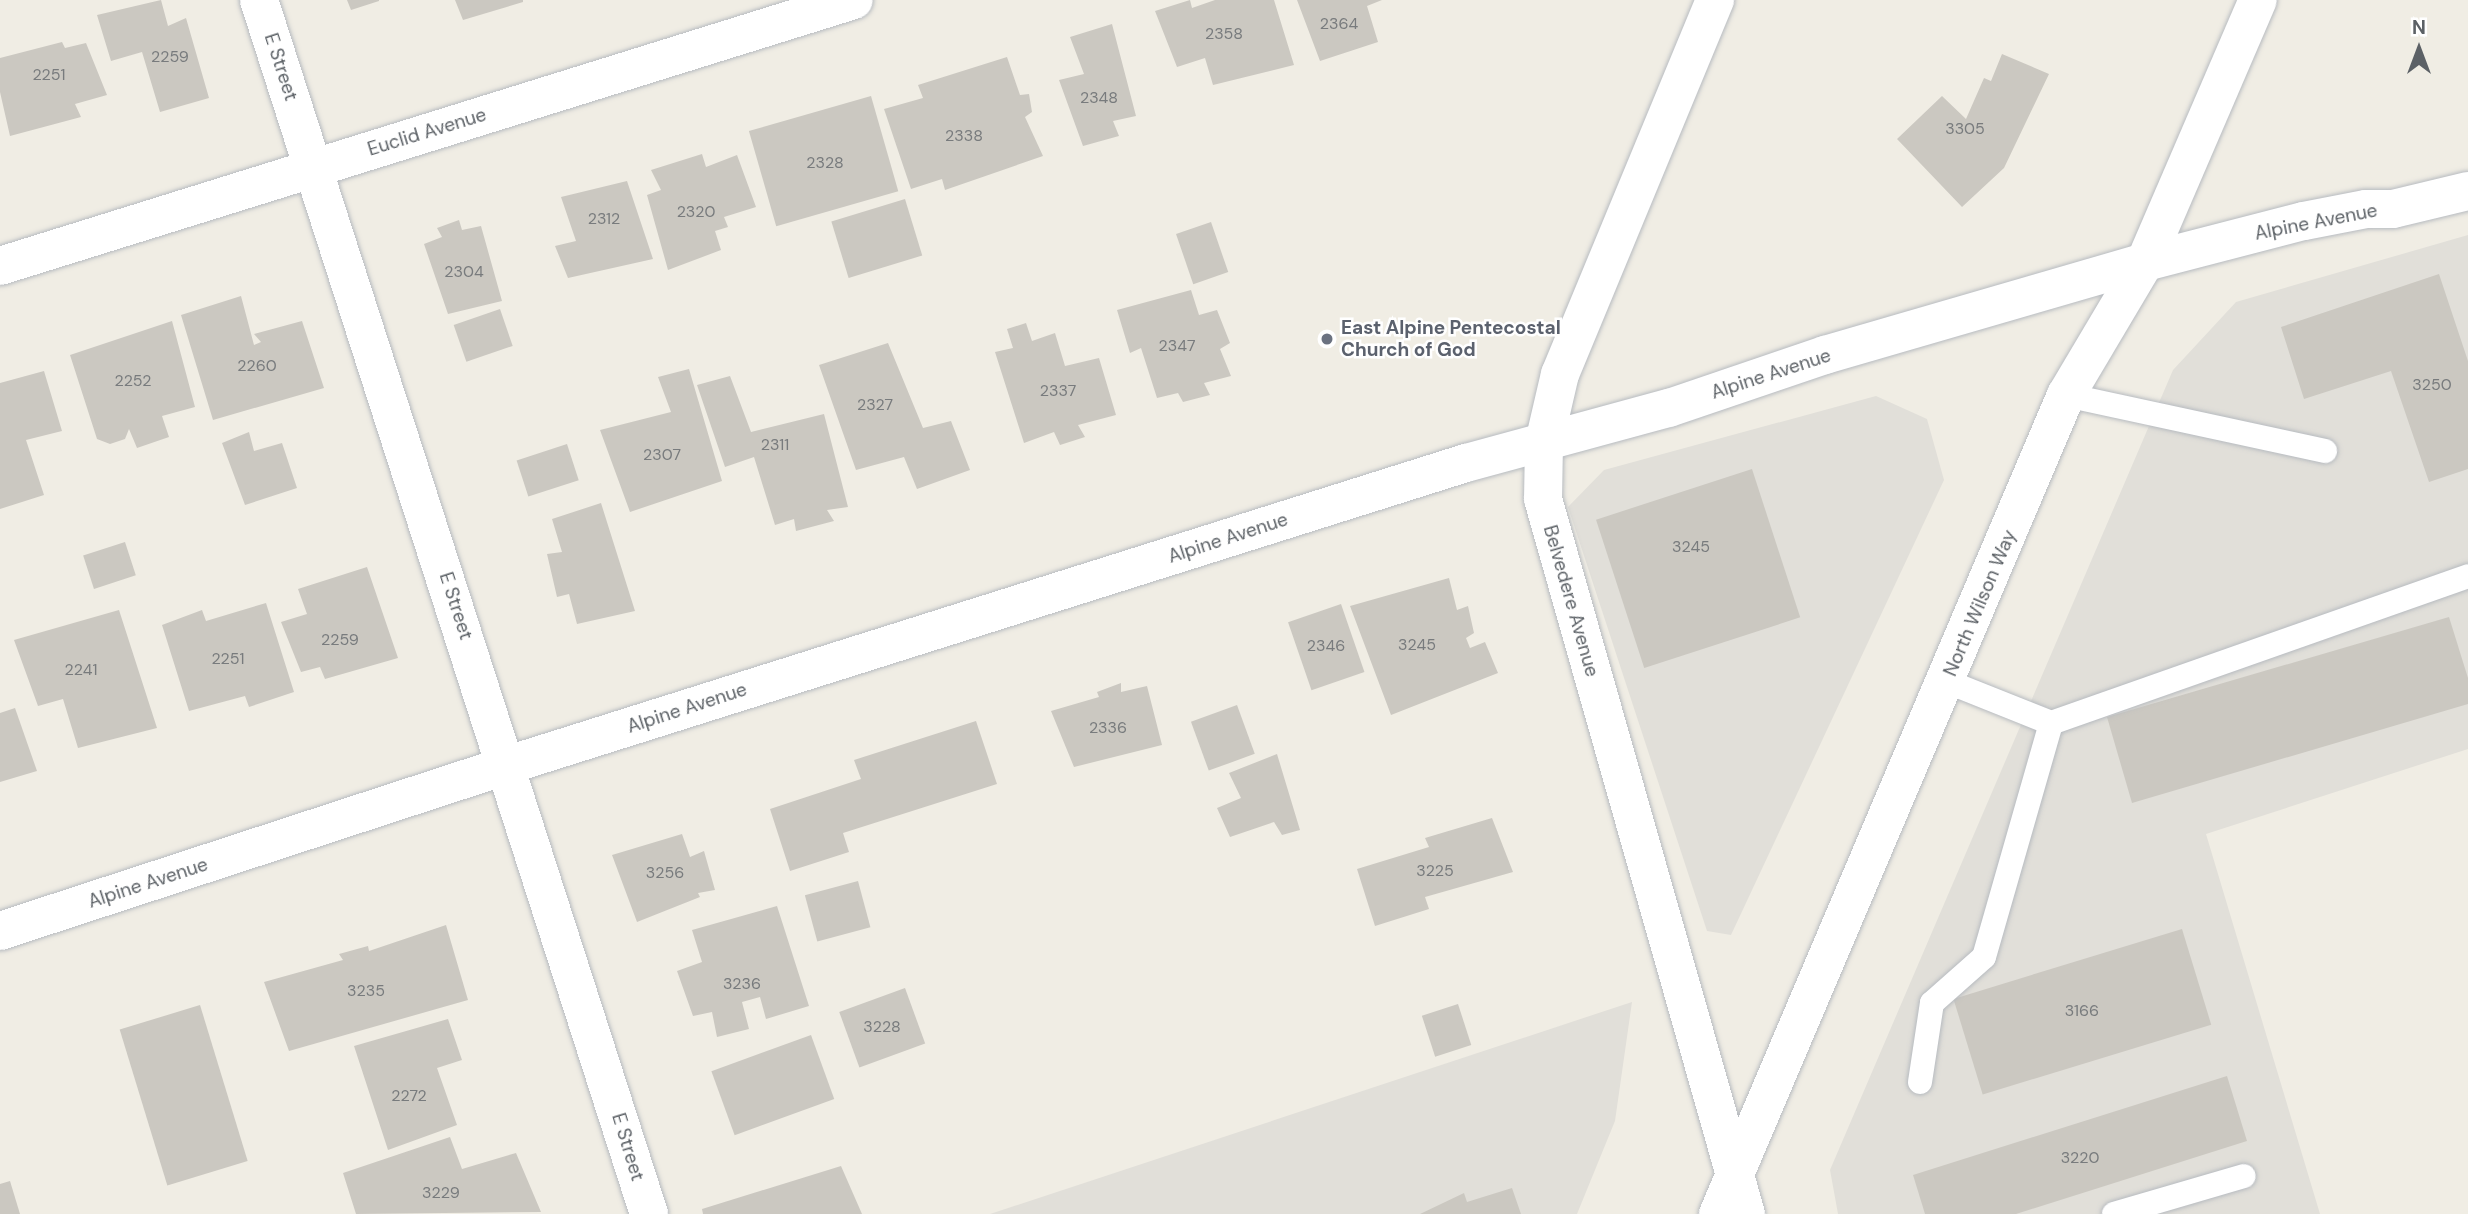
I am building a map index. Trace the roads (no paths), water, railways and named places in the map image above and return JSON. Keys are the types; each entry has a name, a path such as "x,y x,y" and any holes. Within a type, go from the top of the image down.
{"street":[{"name":"E Street","path":"259,0 508,765 649,1214"},
{"name":"Euclid Avenue","path":"0,266 313,166 854,0"},
{"name":"Belvedere Avenue","path":"1715,0 1560,374 1544,443 1542,499 1746,1214"},
{"name":"North Wilson Way","path":"1718,1214 2066,395 2145,262 2258,0"},
{"name":"Alpine Avenue","path":"0,932 508,765 1439,471 1544,443 2145,262 2304,221 2366,209 2393,209 2468,191"}],"lane":[{"path":"2066,395 2325,452"},
{"path":"1946,681 2051,723 2468,576"},
{"path":"1920,1082 1931,1003 1984,957 2051,723"},
{"path":"2114,1214 2244,1176"}],"place":[{"name":"East Alpine Pentecostal Church of God","path":"1327,339"}]}
